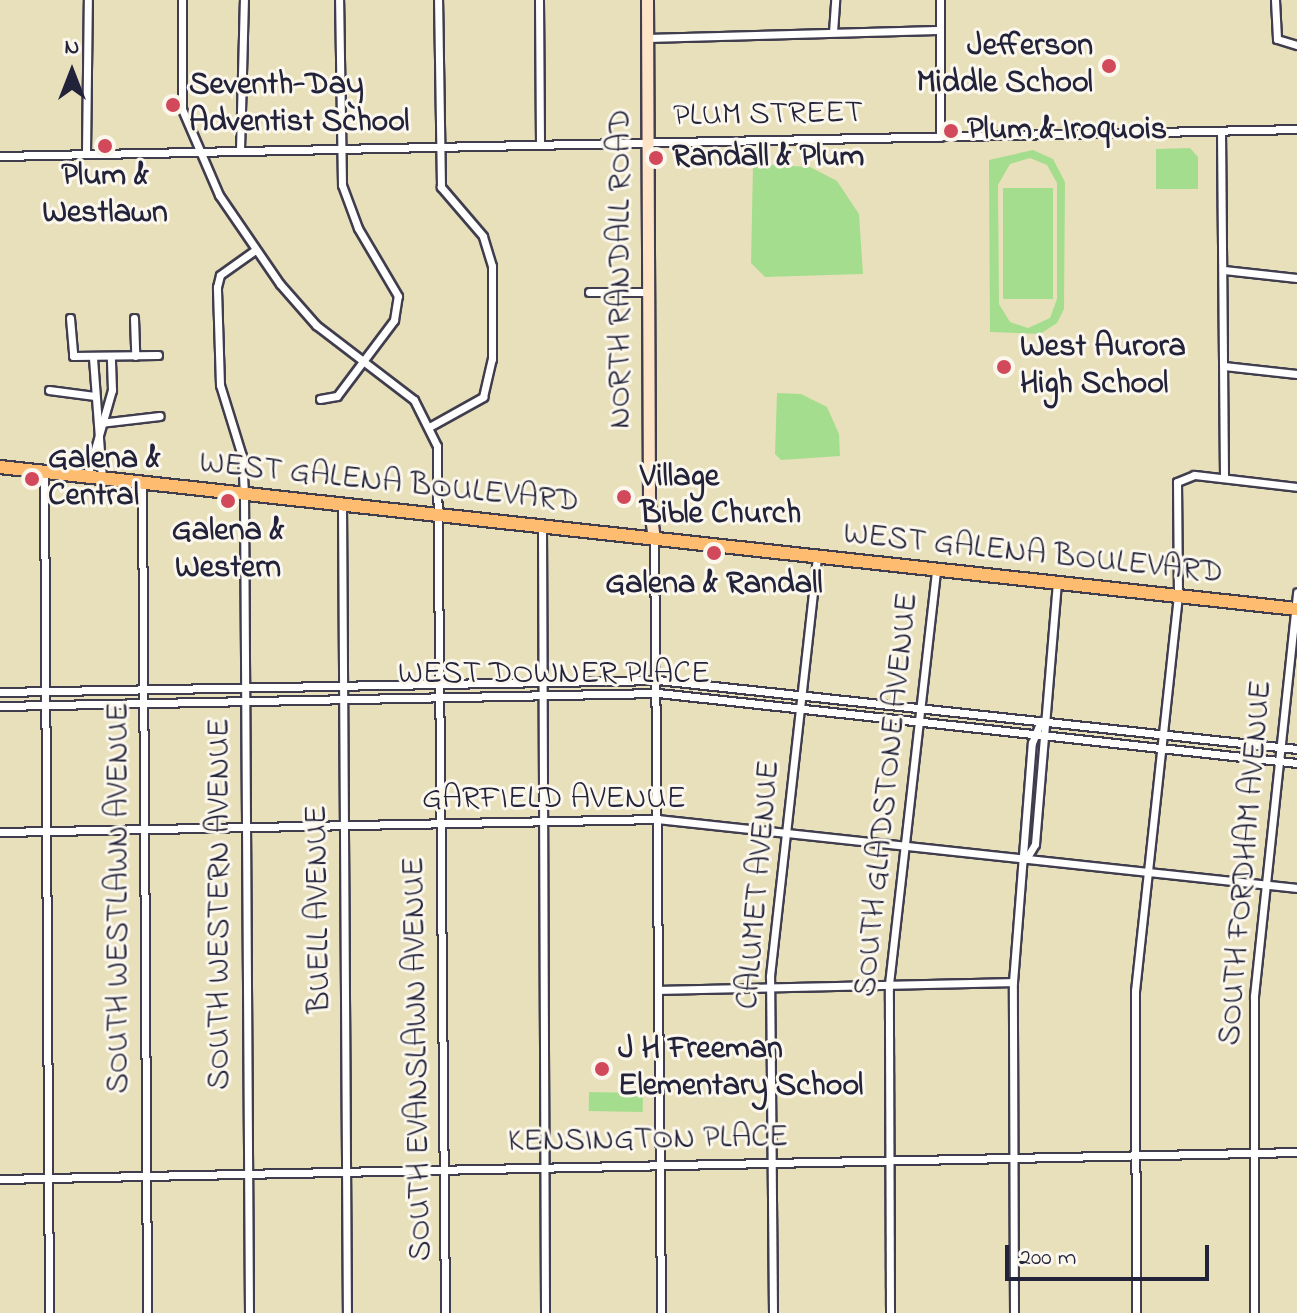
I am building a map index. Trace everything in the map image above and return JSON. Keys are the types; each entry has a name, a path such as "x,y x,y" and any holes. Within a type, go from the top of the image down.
{"main road":[{"name":"NORTH RANDALL ROAD","path":"647,0 649,503 654,538"},
{"name":"WEST GALENA BOULEVARD","path":"0,467 1296,609"}],"street":[{"path":"86,153 88,0"},
{"path":"182,0 180,95 197,152 255,250 316,325 414,400 431,426 483,397 492,359 492,266 483,236 441,187 438,0"},
{"path":"240,150 244,0"},
{"path":"320,399 337,396 394,320 398,296 358,228 342,185 338,148 339,0"},
{"path":"539,0 540,144"},
{"path":"833,32 835,0"},
{"path":"940,0 937,30 940,137"},
{"path":"1275,0 1276,34 1281,43 1297,45"},
{"path":"647,38 937,30"},
{"name":"PLUM STREET","path":"0,156 1297,129"},
{"path":"1221,131 1224,478"},
{"name":"SOUTH WESTERN AVENUE","path":"249,1313 243,827 244,494 242,456 220,385 217,287 220,275 255,250"},
{"path":"1224,270 1297,278"},
{"path":"589,292 648,292"},
{"path":"70,318 73,356 111,358 158,355"},
{"path":"134,318 135,356"},
{"path":"93,358 102,478"},
{"path":"87,477 100,423 112,390 111,358"},
{"path":"1224,366 1297,374"},
{"path":"49,390 95,396"},
{"path":"100,423 160,416"},
{"name":"SOUTH EVANSLAWN AVENUE","path":"431,426 437,446 440,516 445,1313"},
{"path":"44,472 49,1313"},
{"path":"1136,1313 1135,991 1178,596 1177,482 1186,476 1297,487"},
{"name":"SOUTH WESTLAWN AVENUE","path":"142,483 147,1313"},
{"name":"BUELL AVENUE","path":"342,505 347,1313"},
{"path":"542,527 545,1313"},
{"path":"654,538 658,680 661,1313"},
{"name":"CALUMET AVENUE","path":"773,1313 770,987 817,558"},
{"name":"SOUTH GLADSTONE AVENUE","path":"890,1313 889,984 936,570"},
{"path":"1026,859 1035,844 1043,735 1041,721 1057,584"},
{"name":"SOUTH FORDHAM AVENUE","path":"1254,1313 1254,996 1297,592"},
{"name":"WEST DOWNER PLACE","path":"0,692 658,680 1297,749"},
{"name":"WEST DOWNER PLACE","path":"0,706 658,693 1297,763"},
{"path":"1014,1313 1013,982 1026,859 1021,842 1034,734 1041,721"},
{"name":"GARFIELD AVENUE","path":"0,832 657,819 1297,888"},
{"path":"659,990 1013,982"},
{"name":"KENSINGTON PLACE","path":"0,1179 1297,1152"}],"green space":[{"path":"1190,148 1198,157 1198,189 1156,189 1156,149"},
{"path":"1033,150 1053,159 1065,182 1064,309 1057,323 1040,334 990,332 989,160","holes":["1030,158 1047,165 1057,183 1057,299 1050,318 1028,328 1010,322 999,304 998,185 1010,164"]},
{"path":"753,164 810,167 837,181 859,214 863,274 765,277 751,263"},
{"path":"1003,188 1053,188 1053,299 1003,299"},
{"path":"777,393 801,394 827,407 839,434 840,456 781,460 775,454"},
{"path":"589,1092 643,1093 643,1112 589,1111"}],"place":[{"name":"Jefferson Middle School","path":"1109,66"},
{"name":"Seventh-Day Adventist School","path":"173,105"},
{"name":"Plum & Iroquois","path":"951,131"},
{"name":"Plum & Westlawn","path":"105,146"},
{"name":"Randall & Plum","path":"656,158"},
{"name":"West Aurora High School","path":"1004,367"},
{"name":"Galena & Central","path":"32,479"},
{"name":"Village Bible Church","path":"624,497"},
{"name":"Galena & Western","path":"228,501"},
{"name":"Galena & Randall","path":"714,553"},
{"name":"J H Freeman Elementary School","path":"602,1069"}]}
